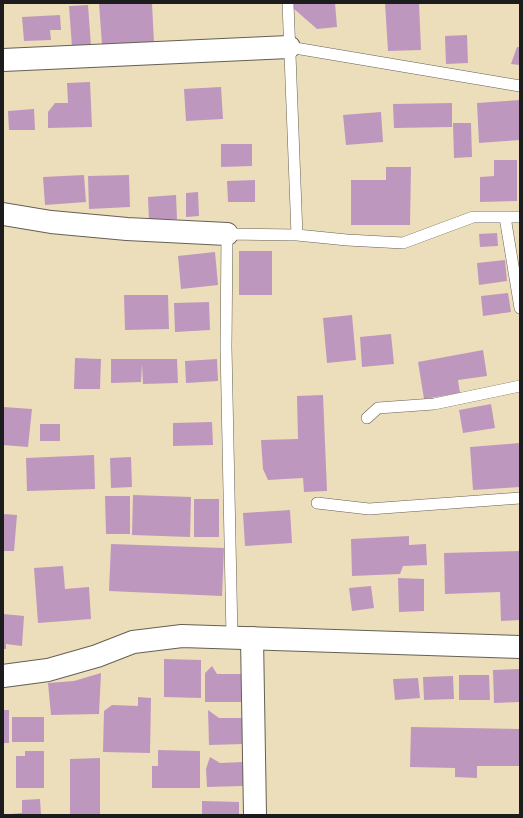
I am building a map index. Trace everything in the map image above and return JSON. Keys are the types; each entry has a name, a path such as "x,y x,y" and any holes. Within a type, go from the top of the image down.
{"street":[{"path":"3,60 290,47"},
{"path":"3,214 51,222 127,229 227,234"},
{"path":"3,676 48,670 97,656 133,642 182,636 520,647"},
{"path":"242,637 255,815"}],"lane":[{"path":"288,3 297,235"},
{"path":"290,47 520,86"},
{"path":"242,637 226,347 227,234 297,235 347,240 403,243 473,217 520,217"},
{"path":"504,217 520,308"},
{"path":"367,418 378,408 434,404 520,386"},
{"path":"317,503 369,509 520,498"}],"building":[{"path":"99,3 152,3 154,43 102,45"},
{"path":"294,3 335,3 337,27 317,29 293,8"},
{"path":"385,3 419,3 421,50 388,51"},
{"path":"88,5 91,46 72,47 69,6"},
{"path":"60,15 61,30 50,30 51,40 24,41 22,17"},
{"path":"467,35 468,63 446,64 445,36"},
{"path":"517,47 520,47 520,65 511,64"},
{"path":"90,82 92,127 48,128 48,112 55,103 68,103 67,83"},
{"path":"221,87 223,119 186,121 184,89"},
{"path":"520,100 520,140 479,143 477,103"},
{"path":"452,103 452,127 394,128 393,104"},
{"path":"34,109 35,130 9,130 8,111"},
{"path":"381,112 383,142 346,145 343,115"},
{"path":"453,123 471,123 472,157 454,158"},
{"path":"221,144 252,144 252,166 221,167"},
{"path":"494,160 517,160 517,201 480,202 480,177 494,176"},
{"path":"386,167 411,167 410,225 351,225 351,180 386,180"},
{"path":"84,175 86,202 45,205 43,177"},
{"path":"129,175 130,207 89,209 88,176"},
{"path":"255,180 255,202 228,202 227,181"},
{"path":"198,192 199,216 186,217 186,193"},
{"path":"176,195 177,219 149,221 148,197"},
{"path":"497,233 498,246 480,247 479,234"},
{"path":"239,251 272,251 272,295 239,295"},
{"path":"215,252 218,285 181,289 178,256"},
{"path":"505,260 507,281 479,285 477,263"},
{"path":"508,293 511,312 483,316 481,296"},
{"path":"124,295 168,295 169,329 125,330"},
{"path":"209,302 210,330 175,332 174,303"},
{"path":"352,315 356,360 327,363 323,318"},
{"path":"391,334 394,364 362,367 360,337"},
{"path":"483,350 487,376 458,380 460,393 424,399 418,362"},
{"path":"75,358 101,359 100,389 74,389"},
{"path":"111,359 177,359 178,383 143,384 142,364 141,382 111,383"},
{"path":"217,359 218,381 186,383 185,361"},
{"path":"323,395 327,491 304,492 303,478 268,480 263,469 261,440 298,439 297,396"},
{"path":"491,404 495,428 463,433 459,410"},
{"path":"3,407 32,409 28,447 3,445"},
{"path":"212,422 213,445 173,446 173,423"},
{"path":"40,424 60,424 60,441 40,441"},
{"path":"520,443 520,487 473,490 470,447"},
{"path":"94,455 95,489 27,491 26,458"},
{"path":"131,457 132,487 111,488 110,458"},
{"path":"133,495 191,497 190,537 132,535"},
{"path":"105,496 130,496 130,534 106,534"},
{"path":"194,499 219,499 219,537 194,537"},
{"path":"290,510 292,543 245,546 243,513"},
{"path":"3,514 17,515 14,551 3,551"},
{"path":"409,536 409,545 426,544 427,565 403,566 400,574 352,576 351,539"},
{"path":"111,544 224,548 222,596 109,591"},
{"path":"520,551 520,620 501,621 500,592 445,594 444,553"},
{"path":"63,566 65,589 89,587 91,619 38,623 34,568"},
{"path":"398,578 424,579 424,611 399,612"},
{"path":"371,586 374,608 352,611 349,588"},
{"path":"3,614 24,616 22,646 6,644 6,649 3,649"},
{"path":"164,659 201,660 201,698 164,697"},
{"path":"212,666 217,674 241,674 241,702 205,702 205,673"},
{"path":"520,669 520,702 494,703 493,670"},
{"path":"101,673 99,714 51,715 48,683 74,681"},
{"path":"459,675 489,675 490,700 459,700"},
{"path":"453,676 454,699 424,700 423,677"},
{"path":"418,678 420,698 395,700 393,679"},
{"path":"138,697 151,698 150,753 103,752 104,711 112,705 138,706"},
{"path":"3,710 9,710 9,743 3,743"},
{"path":"208,710 219,718 243,718 244,744 209,745"},
{"path":"12,717 44,717 44,742 12,742"},
{"path":"411,727 520,729 520,766 477,766 477,778 455,777 455,768 410,767"},
{"path":"158,750 200,751 200,788 152,788 152,766 158,766"},
{"path":"25,751 44,751 44,788 16,788 16,756 25,756"},
{"path":"210,757 220,763 243,762 243,786 207,787 206,769"},
{"path":"100,758 100,815 70,815 70,759"},
{"path":"40,799 41,815 11,815 22,813 22,800"},
{"path":"202,801 239,802 239,815 202,815"}]}
